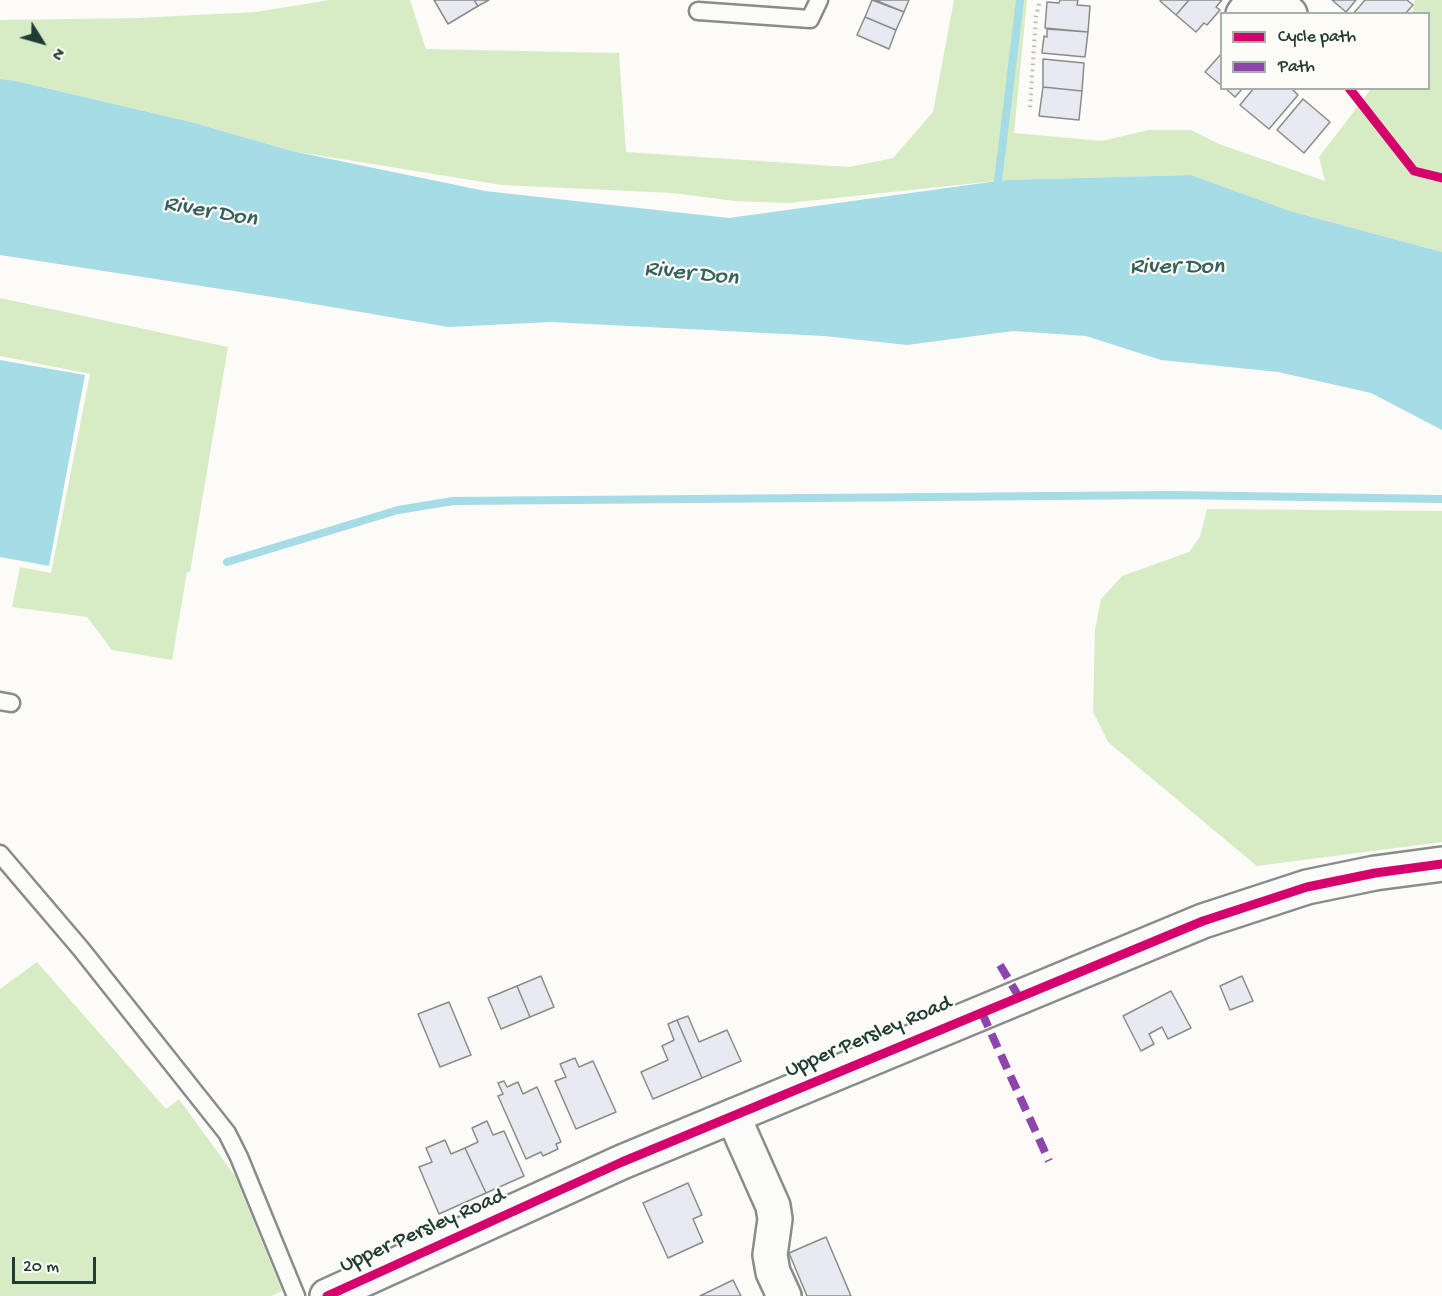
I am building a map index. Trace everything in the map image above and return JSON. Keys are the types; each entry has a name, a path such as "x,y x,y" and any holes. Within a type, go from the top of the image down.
{"street":[{"path":"1274,0 1288,12"},
{"name":"Upper Persley Road","path":"327,1296 622,1162 1203,921 1307,887 1375,873 1442,864"},
{"path":"733,1116 772,1206 775,1219 770,1255 773,1272 784,1296"}],"lane":[{"path":"698,11 810,19 819,0"},
{"path":"0,854 81,949 227,1133 296,1296"}],"path":[{"path":"1030,107 1036,17 1040,0"}],"green space":[{"path":"330,0 410,0 426,49 619,53 626,152 849,167 893,158 933,112 954,0 1027,0 1014,133 1102,141 1148,130 1191,130 1219,144 1325,181 1319,157 1370,90 1430,90 1430,12 1412,12 1415,0 1442,0 1442,252 1290,211 1191,175 1005,180 788,203 735,201 672,193 502,185 292,151 191,122 0,79 0,20 137,18 256,12"},
{"path":"0,298 228,347 190,572 187,572 172,660 112,650 87,617 12,607 20,567 51,573 90,374 0,356"},
{"path":"1207,509 1442,511 1442,842 1257,866 1108,742 1093,712 1095,630 1101,599 1122,576 1189,552 1200,537"},
{"path":"37,962 166,1109 179,1099 235,1176 282,1291 271,1296 0,1296 0,989"}],"water":[{"name":"River Don","path":"0,79 191,122 292,151 485,191 729,218 1005,180 1191,175 1290,211 1442,252 1442,430 1371,393 1278,372 1161,360 1086,336 1013,331 907,345 824,336 551,322 448,327 279,298 0,255"},
{"path":"0,360 85,375 49,566 0,557"}],"building":[{"path":"434,0 474,0 478,6 448,24"},
{"path":"474,0 489,0 478,6"},
{"path":"872,0 904,12 896,30 865,17"},
{"path":"875,0 909,0 904,12"},
{"path":"1060,0 1078,0 1077,5 1090,6 1088,32 1045,28 1047,2 1059,3"},
{"path":"1161,0 1189,0 1176,15"},
{"path":"1189,0 1222,0 1216,7 1220,10 1207,25 1204,23 1196,32 1176,15"},
{"path":"1332,0 1356,0 1346,12"},
{"path":"1365,0 1407,0 1413,5 1407,12 1355,12"},
{"path":"865,17 896,30 889,49 857,35"},
{"path":"1047,29 1088,32 1085,57 1042,53"},
{"path":"1220,55 1220,84 1205,72"},
{"path":"1043,59 1084,63 1082,91 1043,87"},
{"path":"1043,87 1082,91 1079,120 1039,116"},
{"path":"1227,90 1241,90 1235,97"},
{"path":"1252,90 1293,90 1298,95 1269,129 1240,105"},
{"path":"1303,99 1330,122 1304,153 1277,130"},
{"path":"541,976 554,1007 530,1017 517,986"},
{"path":"1242,976 1253,1001 1230,1010 1220,986"},
{"path":"517,986 530,1017 501,1029 488,998"},
{"path":"1171,991 1191,1028 1168,1039 1162,1027 1149,1034 1154,1044 1141,1051 1123,1016"},
{"path":"449,1002 471,1055 440,1067 418,1014"},
{"path":"688,1016 699,1042 727,1030 741,1061 702,1078 677,1020"},
{"path":"677,1020 702,1078 653,1099 641,1072 668,1060 662,1046 674,1040 668,1024"},
{"path":"575,1058 579,1067 593,1061 616,1112 576,1129 555,1081 566,1077 560,1064"},
{"path":"504,1081 507,1087 518,1082 523,1094 537,1087 561,1142 556,1144 558,1149 543,1156 541,1152 526,1159 498,1096 503,1094 498,1083"},
{"path":"487,1121 493,1135 504,1131 524,1176 486,1193 465,1148 478,1142 472,1128"},
{"path":"445,1140 451,1154 465,1148 486,1193 439,1214 419,1167 432,1162 426,1148"},
{"path":"688,1183 702,1215 693,1219 703,1242 668,1258 643,1203"},
{"path":"826,1237 851,1296 807,1296 789,1253"},
{"path":"733,1280 741,1296 700,1296"}],"waterway":[{"path":"997,190 1020,0"},
{"path":"227,562 398,510 453,501 1171,495 1442,499"}],"marked path":[{"path":"1000,965 1019,997"},
{"path":"982,1013 1049,1161"}],"cycle path":[{"path":"1351,90 1414,171 1442,178"},
{"path":"327,1296 622,1162 1203,921 1307,887 1375,873 1442,864"}]}
